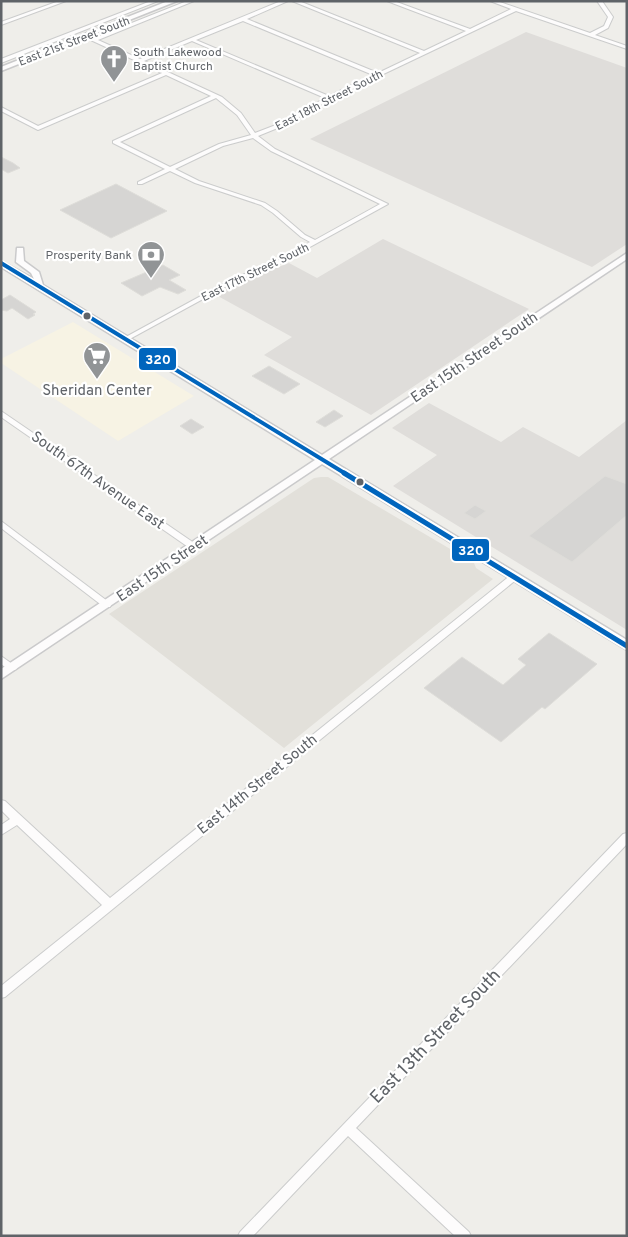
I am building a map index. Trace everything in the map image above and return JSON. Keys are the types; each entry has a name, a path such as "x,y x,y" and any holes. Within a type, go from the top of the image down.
{"main road":[{"name":"East 21st Street South","path":"1,69 174,1"},
{"path":"20,250 18,259 38,277 39,286"},
{"name":"East 15th Street South","path":"322,460 627,255"},
{"path":"1,263 627,646"},
{"name":"East 15th Street","path":"1,675 322,460"}],"street":[{"path":"1,24 64,1"},
{"name":"East 21st Street South","path":"1,61 156,1"},
{"name":"East 21st Street South","path":"94,40 192,1"},
{"path":"140,62 286,1"},
{"path":"294,1 425,53"},
{"path":"389,1 470,31"},
{"path":"492,1 627,48"},
{"path":"591,34 606,27 611,17 609,12 598,1"},
{"name":"East 18th Street South","path":"140,183 222,145 254,136 282,124 329,98 516,9"},
{"path":"242,19 378,75"},
{"path":"85,36 216,96 229,104 239,114 254,136"},
{"path":"193,40 329,98"},
{"path":"1,109 38,128 167,73"},
{"path":"216,96 115,142 197,182 263,204 302,236 314,242"},
{"name":"East 17th Street South","path":"126,339 234,280 277,263 385,204 282,155 254,136"},
{"name":"South 67th Avenue East","path":"1,413 194,547"},
{"path":"1,524 107,605"},
{"name":"East 14th Street South","path":"1,993 514,577"},
{"path":"1,659 12,668"},
{"path":"1,804 109,904"},
{"path":"1,831 18,819"},
{"name":"East 13th Street South","path":"244,1236 627,837"},
{"path":"348,1128 465,1236"}],"shaded area":[{"path":"526,32 627,68 627,244 592,267 310,139"},
{"path":"383,239 529,309 371,415 264,355 292,337 216,295 233,285 289,263 317,278"},
{"name":"Sheridan Center","path":"73,322 194,396 118,441 1,363 1,359"},
{"path":"429,403 501,442 523,427 579,457 627,420 627,630 393,486 437,455 392,428"},
{"path":"328,477 474,563 476,568 493,579 284,748 109,614 314,478"}],"building":[{"path":"1,157 20,168 8,173 1,169"},
{"path":"116,184 167,211 111,238 60,210"},
{"name":"Prosperity Bank","path":"163,265 180,275 169,280 186,290 178,294 160,287 142,296 121,283"},
{"path":"10,295 36,312 33,314 35,315 28,319 12,308 7,311 1,310 1,300"},
{"path":"269,366 300,384 284,394 252,376"},
{"path":"334,410 343,416 325,427 316,422"},
{"path":"191,419 204,427 192,434 180,426"},
{"path":"605,476 627,484 627,515 572,562 529,536"},
{"path":"475,505 486,511 475,519 464,513"},
{"path":"549,633 597,664 545,709 542,707 501,742 424,688 462,657 503,685 526,665 518,659"}],"transit line":[{"name":"320","path":"1,263 627,646"}],"place":[{"name":"South Lakewood Baptist Church","path":"114,83"},
{"name":"Prosperity Bank","path":"151,279"},
{"name":"Sheridan Center","path":"97,380"}]}
